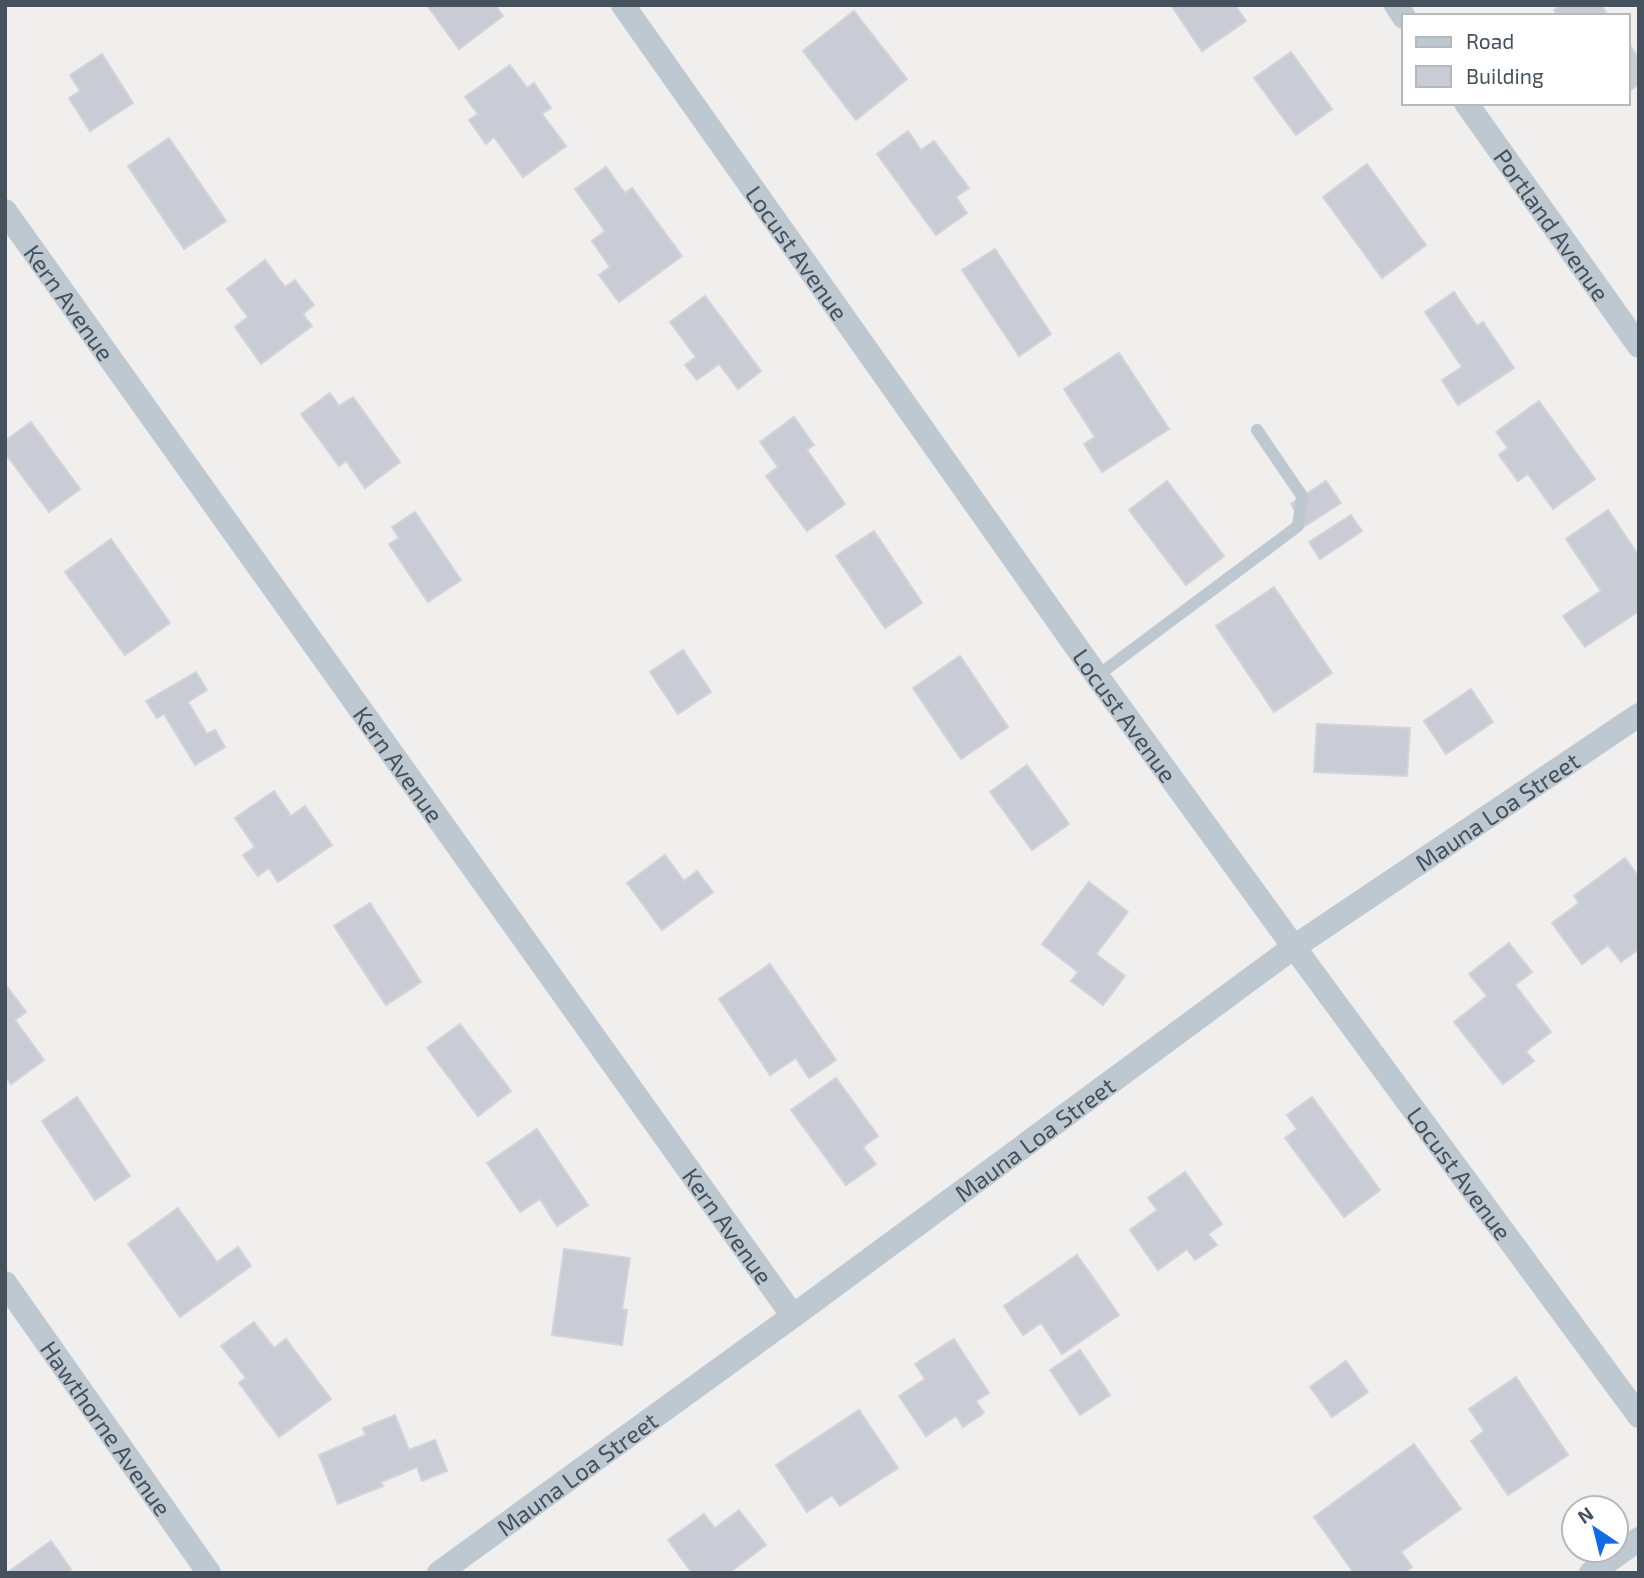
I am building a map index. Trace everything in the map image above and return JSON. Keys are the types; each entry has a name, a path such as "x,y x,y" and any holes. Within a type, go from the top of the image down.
{"street":[{"name":"Locust Avenue","path":"623,5 1097,676 1639,1416"},
{"name":"Portland Avenue","path":"1467,105 1639,346"},
{"name":"Kern Avenue","path":"5,211 793,1316"},
{"name":"Mauna Loa Street","path":"439,1573 1294,947 1639,715"},
{"name":"Hawthorne Avenue","path":"5,1283 209,1573"},
{"path":"1591,1573 1639,1539"}],"lane":[{"path":"1097,676 1298,526 1302,496 1257,430"}],"building":[{"path":"427,5 495,5 503,16 459,49"},
{"path":"1171,5 1235,5 1246,21 1202,51"},
{"path":"1561,5 1601,5 1607,14 1557,14 1554,10"},
{"path":"854,11 907,79 856,120 803,51"},
{"path":"1630,46 1639,58 1639,84 1630,91"},
{"path":"1291,52 1332,109 1296,135 1254,78"},
{"path":"102,54 133,103 90,131 69,98 80,91 70,75"},
{"path":"510,65 527,88 534,83 551,108 542,114 566,146 523,177 494,137 486,144 469,120 478,114 465,97"},
{"path":"908,131 921,150 934,141 969,188 956,197 967,213 936,235 877,154"},
{"path":"169,138 226,221 184,249 128,166"},
{"path":"1367,164 1426,245 1382,278 1323,197"},
{"path":"606,167 625,193 632,188 682,256 619,302 599,275 610,267 592,241 605,231 575,189"},
{"path":"995,249 1051,334 1019,356 962,270"},
{"path":"265,260 285,287 295,280 314,305 303,314 312,326 261,364 235,327 248,317 227,289"},
{"path":"1454,292 1477,326 1483,322 1514,368 1458,405 1442,380 1462,367 1425,312"},
{"path":"705,296 761,371 738,389 719,364 697,380 685,365 696,357 670,322"},
{"path":"1119,353 1169,429 1102,472 1084,444 1095,437 1064,389"},
{"path":"330,393 339,406 353,397 400,462 365,488 346,461 339,466 301,414"},
{"path":"1539,401 1595,479 1553,509 1528,474 1518,481 1499,455 1508,448 1496,432"},
{"path":"794,417 814,445 807,450 845,504 807,531 766,476 778,467 760,442"},
{"path":"31,422 80,489 49,512 5,453 5,441"},
{"path":"1167,481 1224,556 1186,585 1129,510"},
{"path":"1326,481 1341,503 1305,526 1291,504"},
{"path":"1608,510 1639,556 1639,611 1585,647 1563,616 1601,591 1566,539"},
{"path":"415,512 461,580 428,602 389,544 399,538 392,527"},
{"path":"1351,515 1362,531 1320,559 1309,542"},
{"path":"874,531 922,603 885,628 836,556"},
{"path":"111,539 170,623 125,655 65,572"},
{"path":"1274,587 1332,673 1274,712 1216,626"},
{"path":"683,650 711,692 678,714 650,672"},
{"path":"960,656 1008,727 961,759 913,688"},
{"path":"196,672 207,690 188,702 207,734 215,730 225,747 195,765 164,714 157,718 146,701"},
{"path":"1471,689 1493,722 1446,754 1424,721"},
{"path":"1317,724 1410,728 1407,776 1314,772"},
{"path":"1027,765 1069,824 1032,850 990,792"},
{"path":"274,791 291,816 305,806 332,845 278,882 269,868 258,876 243,855 255,847 235,818"},
{"path":"665,855 684,881 697,871 713,892 662,930 627,883"},
{"path":"1625,858 1639,877 1639,949 1621,962 1608,945 1582,964 1552,923 1579,903 1574,896"},
{"path":"1089,882 1128,912 1096,954 1125,976 1103,1005 1071,981 1078,972 1042,944"},
{"path":"370,903 421,982 386,1005 334,926"},
{"path":"1509,943 1532,972 1515,985 1551,1032 1526,1051 1534,1061 1503,1084 1454,1022 1487,996 1469,974"},
{"path":"770,964 836,1060 809,1078 796,1058 770,1075 719,999"},
{"path":"5,984 26,1012 15,1020 44,1060 11,1084 5,1076"},
{"path":"460,1024 511,1091 478,1116 427,1048"},
{"path":"836,1078 878,1136 863,1147 876,1164 846,1185 791,1110"},
{"path":"77,1097 130,1176 95,1200 42,1121"},
{"path":"1312,1097 1380,1190 1344,1217 1285,1138 1297,1129 1287,1115"},
{"path":"537,1129 588,1205 557,1226 540,1199 520,1212 487,1163"},
{"path":"1185,1172 1222,1224 1208,1234 1217,1245 1195,1260 1187,1249 1158,1270 1130,1230 1157,1210 1148,1198"},
{"path":"178,1208 217,1262 238,1247 251,1266 180,1317 128,1244"},
{"path":"564,1249 630,1258 622,1309 627,1310 622,1345 552,1335"},
{"path":"1077,1255 1119,1315 1062,1354 1041,1323 1023,1335 1004,1306"},
{"path":"254,1322 274,1348 286,1339 331,1399 279,1437 239,1383 246,1378 221,1346"},
{"path":"954,1339 989,1393 976,1401 984,1413 963,1427 956,1416 926,1436 899,1396 925,1379 915,1364"},
{"path":"1080,1350 1110,1395 1080,1415 1050,1370"},
{"path":"1346,1361 1368,1392 1332,1417 1310,1387"},
{"path":"1516,1377 1568,1455 1508,1495 1471,1441 1484,1431 1469,1409"},
{"path":"859,1410 898,1468 840,1506 832,1495 807,1512 776,1465"},
{"path":"395,1415 409,1450 435,1440 447,1471 422,1481 417,1467 381,1482 383,1486 338,1504 319,1455 366,1435 363,1428"},
{"path":"1414,1444 1461,1509 1401,1552 1412,1567 1404,1573 1354,1573 1314,1517"},
{"path":"739,1510 766,1545 729,1573 692,1573 668,1540 704,1514 715,1528"},
{"path":"51,1541 71,1569 66,1573 7,1573"}]}
